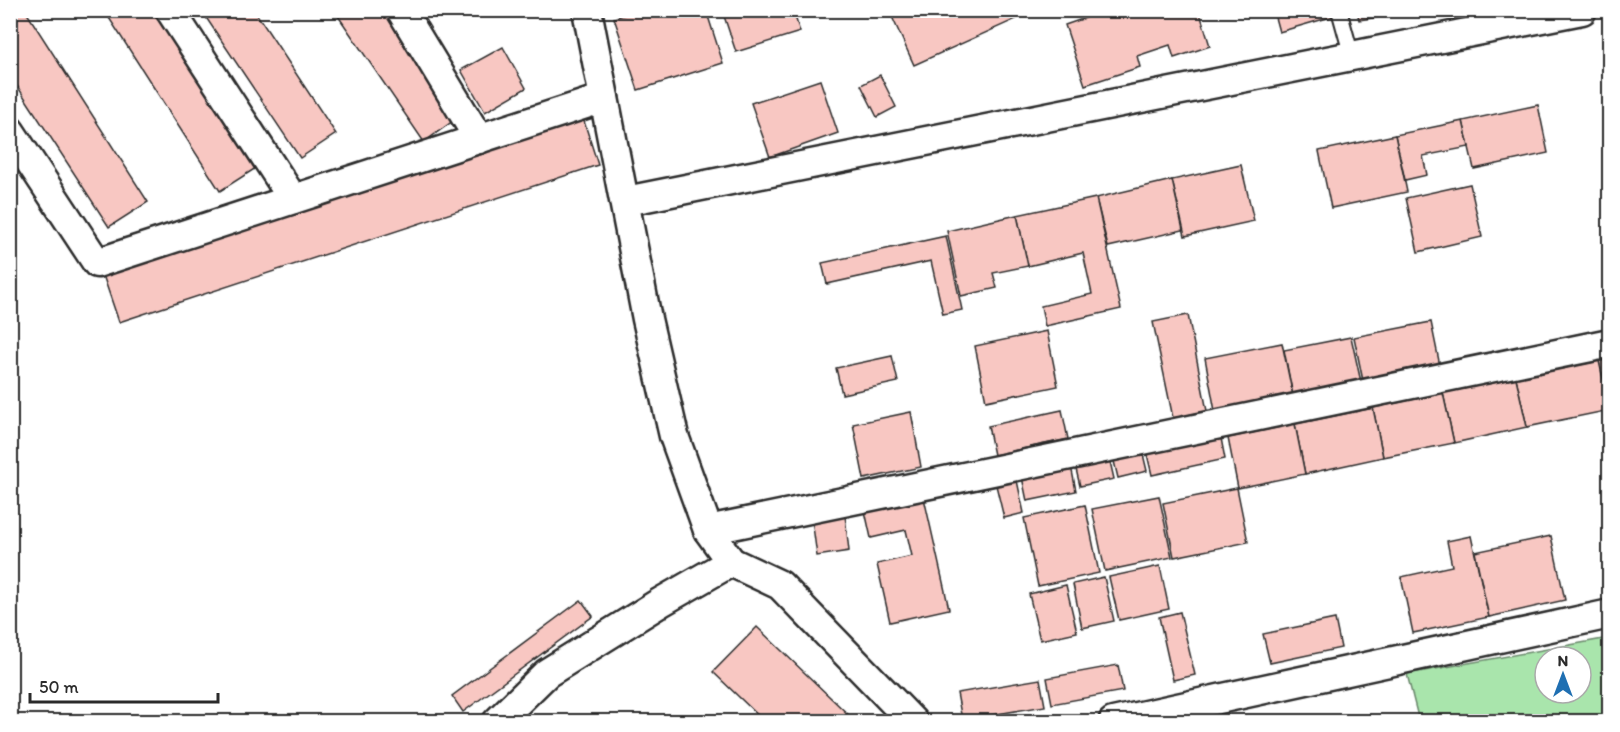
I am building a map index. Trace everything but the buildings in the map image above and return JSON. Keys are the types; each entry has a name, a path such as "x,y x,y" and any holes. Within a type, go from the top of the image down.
{"street":[{"path":"170,10 293,199"},
{"path":"400,10 479,139"},
{"path":"587,10 626,201 647,319 674,436 708,530 731,562 780,585 913,722"},
{"path":"626,201 1352,57 1481,26 1582,10"},
{"path":"10,131 97,263 604,98"},
{"path":"708,530 1610,343"},
{"path":"497,722 547,673 661,602 731,562"},
{"path":"1113,722 1610,614"}],"lane":[{"path":"1339,10 1352,57"}],"green space":[{"path":"1609,638 1609,721 1419,721 1407,674 1533,652 1533,705 1593,705 1593,645 1570,645"}]}
